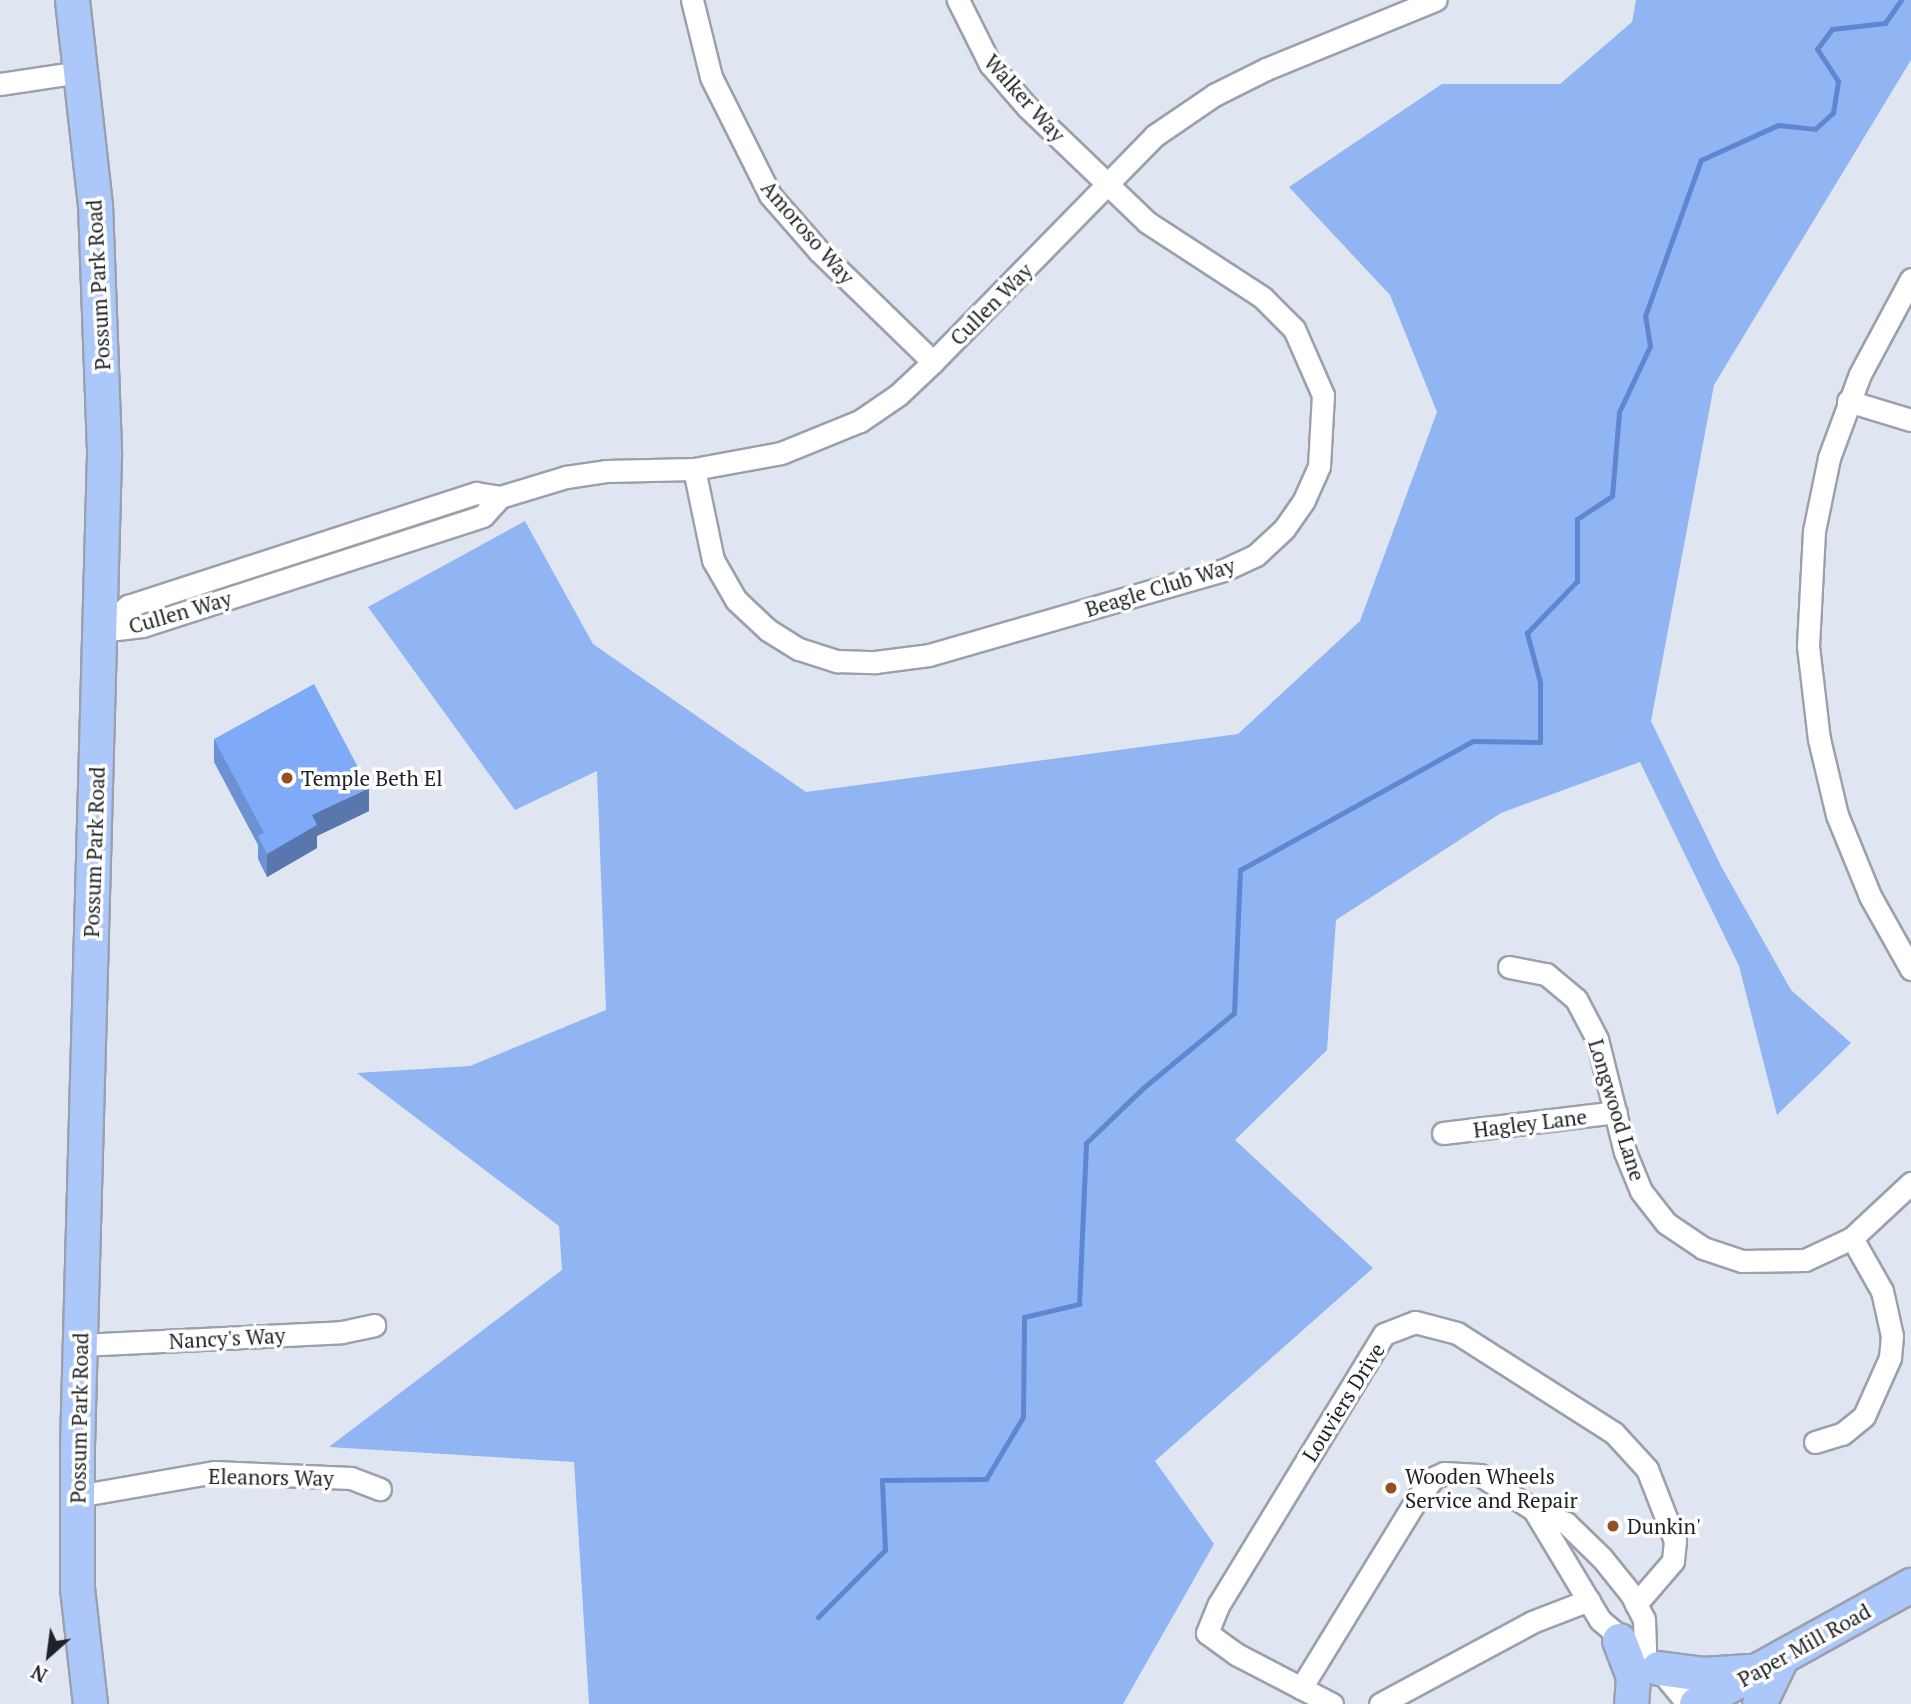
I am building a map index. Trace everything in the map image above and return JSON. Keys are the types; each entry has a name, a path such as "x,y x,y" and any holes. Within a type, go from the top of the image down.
{"main road":[{"name":"Possum Park Road","path":"72,0 101,315 100,631 77,1496 77,1588 90,1704"},
{"name":"Paper Mill Road","path":"1696,1704 1911,1584"},
{"path":"1631,1704 1633,1677 1641,1653 1742,1673 1775,1661"},
{"path":"1759,1704 1775,1661"}],"street":[{"name":"Amoroso Way","path":"692,0 711,77 770,195 819,251 933,362"},
{"name":"Walker Way","path":"958,0 990,64 1028,108 1108,185"},
{"name":"Cullen Way","path":"100,631 142,626 483,516 500,497 566,477 606,471 694,469 781,453 824,439 898,395 1154,136 1214,95 1435,0"},
{"path":"0,84 80,72"},
{"name":"Beagle Club Way","path":"694,469 713,560 736,600 768,630 799,649 837,661 875,662 929,655 1224,570 1256,555 1284,529 1319,466 1322,395 1309,356 1294,329 1262,297 1147,222 1108,185"},
{"path":"1911,279 1848,401 1829,458 1814,531 1809,622 1812,690 1819,739 1841,825 1870,896 1911,969"},
{"path":"1848,401 1911,420"},
{"name":"Longwood Lane","path":"1509,967 1546,974 1576,999 1597,1039 1625,1152 1642,1191 1666,1223 1703,1248 1742,1261 1784,1263 1826,1252 1852,1238 1911,1183"},
{"name":"Hagley Lane","path":"1443,1133 1616,1112"},
{"path":"1815,1442 1842,1434 1864,1416 1890,1358 1889,1315 1882,1291 1852,1238"},
{"name":"Louviers Drive","path":"1332,1704 1236,1654 1207,1633 1219,1604 1384,1334 1415,1322 1457,1332 1614,1433 1647,1469 1675,1541 1673,1561 1636,1604"},
{"name":"Nancy's Way","path":"80,1345 342,1332 374,1325"},
{"name":"Eleanors Way","path":"77,1496 214,1472 351,1478 380,1489"},
{"path":"1301,1688 1365,1577 1433,1478 1444,1473 1480,1475 1534,1510 1566,1523 1602,1558 1636,1604 1644,1619 1641,1653"},
{"path":"1534,1510 1589,1600 1688,1704"},
{"path":"1380,1704 1532,1622 1589,1600"}],"shaded area":[{"path":"1636,0 1911,0 1911,60 1714,385 1651,721 1721,866 1791,990 1851,1043 1777,1115 1739,966 1640,762 1501,813 1336,920 1327,1050 1235,1140 1373,1268 1155,1461 1214,1544 1123,1704 589,1704 574,1462 329,1447 562,1270 559,1226 357,1073 470,1066 606,1010 597,771 515,810 368,607 525,521 593,644 806,792 1238,734 1360,621 1437,412 1390,295 1289,187 1442,84 1560,84 1632,22"}],"building":[{"name":"Temple Beth El","path":"314,684 369,788 312,815 317,825 267,854 258,836 264,833 214,739"}],"waterway":[{"path":"818,1617 885,1550 882,1480 986,1479 1023,1417 1024,1317 1079,1304 1086,1143 1143,1088 1234,1013 1240,870 1473,741 1540,742 1540,682 1527,633 1577,581 1577,519 1612,496 1619,412 1650,346 1645,316 1701,160 1778,125 1815,129 1833,113 1838,81 1817,49 1832,29 1885,23 1901,0"}],"place":[{"name":"Temple Beth El","path":"287,778"},
{"name":"Wooden Wheels Service and Repair","path":"1391,1488"},
{"name":"Dunkin'","path":"1613,1526"}]}
